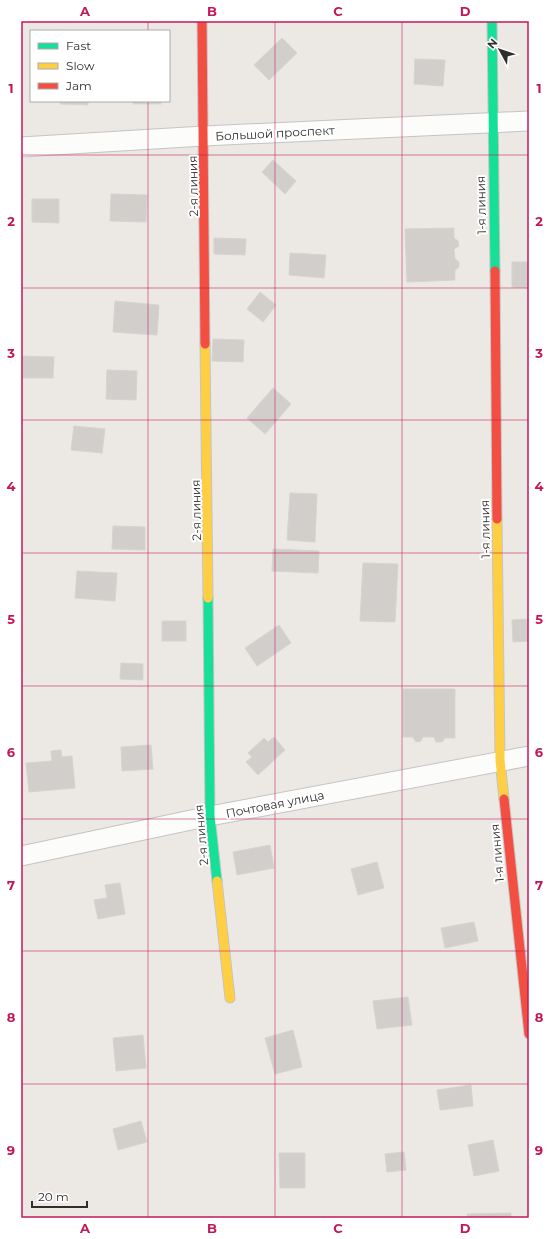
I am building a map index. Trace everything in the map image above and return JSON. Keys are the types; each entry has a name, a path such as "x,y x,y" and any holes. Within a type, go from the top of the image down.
{"street":[{"name":"2-я линия","path":"202,21 210,816 230,998"},
{"name":"1-я линия","path":"492,21 500,760 529,1034"},
{"name":"Большой проспект","path":"21,147 204,136 529,121"},
{"name":"Почтовая улица","path":"21,856 210,816 500,760 529,756"}],"building":[{"path":"282,38 297,53 269,80 254,65"},
{"path":"415,59 445,60 443,86 414,84"},
{"path":"60,102 88,102 88,105 60,104"},
{"path":"133,102 161,102 161,104 133,104"},
{"path":"273,160 296,181 285,194 262,172"},
{"path":"111,194 147,195 146,222 110,221"},
{"path":"32,199 59,199 59,223 32,222"},
{"path":"454,228 454,238 458,241 459,246 454,249 455,259 459,262 459,267 455,270 455,280 407,282 405,229"},
{"path":"214,238 246,239 245,255 214,254"},
{"path":"290,253 326,255 324,278 289,275"},
{"path":"512,262 529,262 529,288 512,287"},
{"path":"260,292 276,305 263,322 247,309"},
{"path":"115,301 159,305 157,335 113,332"},
{"path":"213,339 244,340 243,362 212,361"},
{"path":"22,356 54,357 53,378 22,378"},
{"path":"107,370 137,371 136,400 106,399"},
{"path":"273,388 291,404 265,434 247,418"},
{"path":"74,426 105,429 102,453 71,450"},
{"path":"290,493 317,494 315,542 287,540"},
{"path":"113,526 145,527 145,550 112,549"},
{"path":"273,549 319,551 318,573 272,571"},
{"path":"363,563 398,564 395,622 360,621"},
{"path":"77,571 117,573 115,601 75,598"},
{"path":"529,619 529,641 513,642 512,620"},
{"path":"162,621 186,621 186,641 162,641"},
{"path":"279,625 291,643 257,666 245,648"},
{"path":"121,663 143,664 143,680 120,679"},
{"path":"403,689 455,689 455,738 445,738 442,742 436,742 434,737 423,737 421,741 416,742 413,737 403,737"},
{"path":"274,737 285,750 258,775 246,762 252,757 248,753 264,738 268,742"},
{"path":"151,745 153,769 122,771 121,747"},
{"path":"61,750 62,757 72,756 75,788 29,792 26,763 52,761 51,751"},
{"path":"270,845 274,868 237,875 233,852"},
{"path":"377,862 384,888 358,895 351,869"},
{"path":"120,883 125,914 98,919 94,900 107,898 105,885"},
{"path":"474,922 478,941 445,948 441,928"},
{"path":"408,997 412,1025 377,1029 373,1001"},
{"path":"293,1030 302,1067 275,1074 265,1038"},
{"path":"143,1035 146,1068 116,1071 113,1038"},
{"path":"471,1085 473,1106 440,1110 437,1090"},
{"path":"141,1121 147,1142 118,1150 113,1129"},
{"path":"493,1140 499,1171 474,1176 468,1145"},
{"path":"404,1152 406,1170 387,1172 385,1154"},
{"path":"279,1153 305,1153 305,1188 280,1188"},
{"path":"511,1213 511,1218 468,1218 467,1214"}],"traffic: fast":[{"path":"492,21 495,271"},
{"path":"208,598 210,816 217,881"}],"traffic: slow":[{"path":"205,344 208,598"},
{"path":"497,519 500,760 504,799"},
{"path":"217,881 230,998"}],"traffic: jam":[{"path":"202,21 205,344"},
{"path":"495,271 497,519"},
{"path":"504,799 529,1034"}]}
